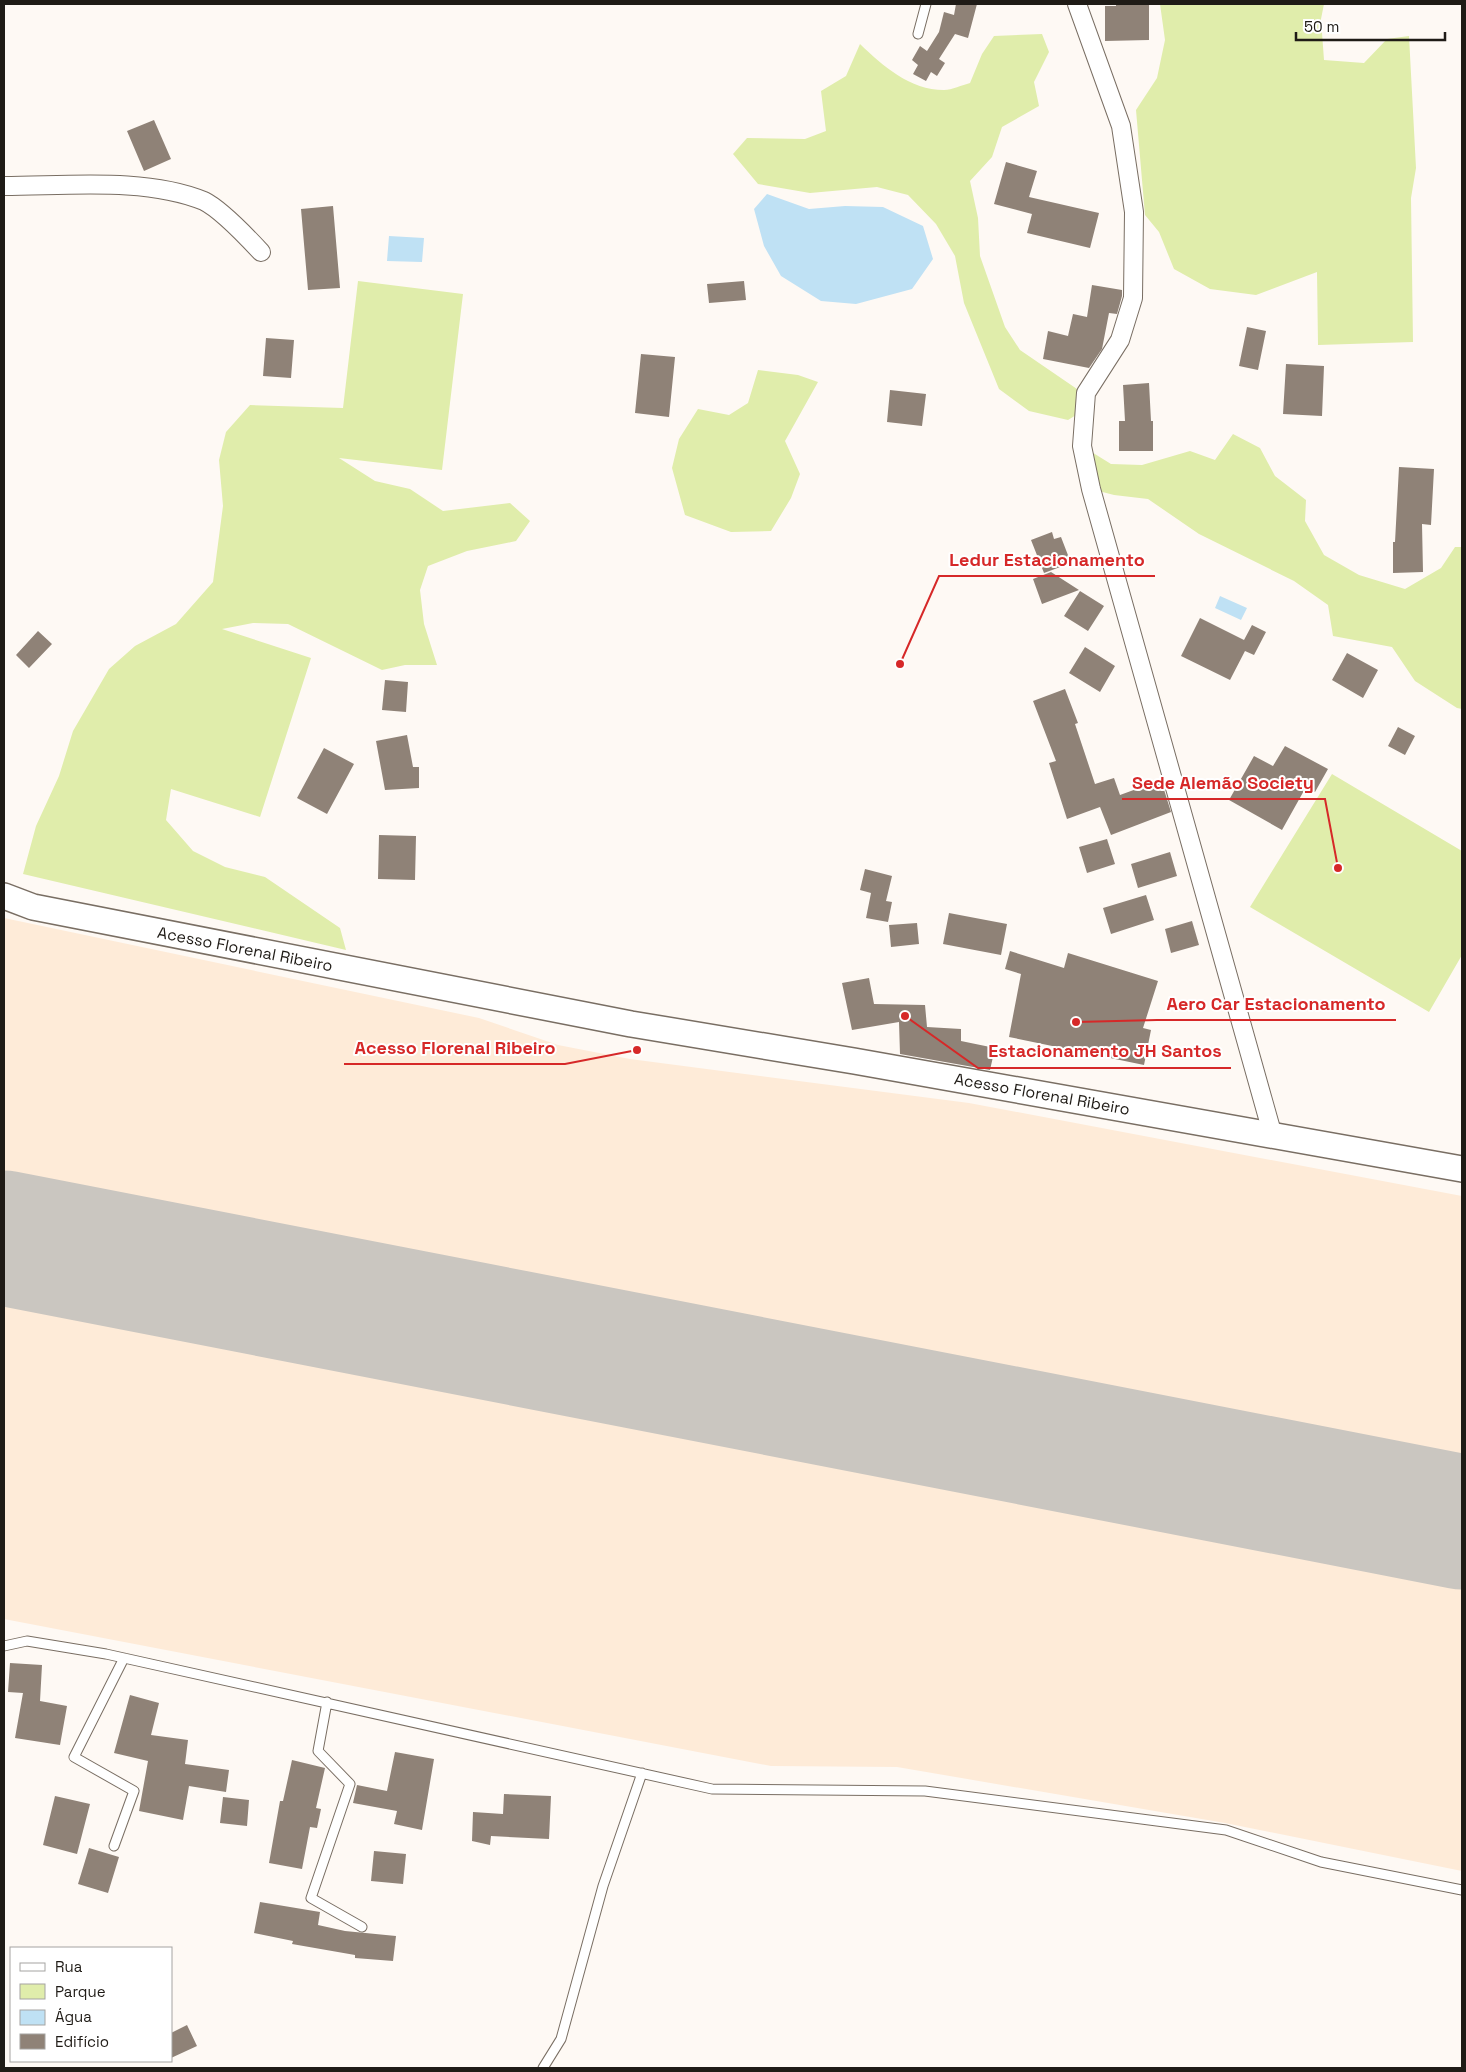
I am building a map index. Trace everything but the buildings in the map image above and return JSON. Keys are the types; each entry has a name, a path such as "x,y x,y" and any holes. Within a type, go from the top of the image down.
{"street":[{"path":"1077,4 1121,126 1134,212 1133,298 1120,340 1086,393 1082,446 1094,499 1273,1136"},
{"path":"4,186 141,185 205,202 243,233 260,252"},
{"name":"Acesso Florenal Ribeiro","path":"4,896 34,907 631,1024 854,1061 1462,1169"}],"lane":[{"path":"918,34 926,4"},
{"path":"4,1646 27,1641 124,1658 712,1789 925,1791 1226,1830 1321,1862 1462,1890"},
{"path":"114,1846 134,1791 74,1757 124,1658"},
{"path":"327,1702 318,1751 350,1784 311,1898 362,1928"},
{"path":"543,2068 561,2039 603,1886 642,1773"}],"shaded area":[{"path":"4,918 479,1018 558,1045 630,1059 969,1103 1462,1196 1462,1871 1225,1823 897,1767 771,1766 4,1619"}],"green space":[{"path":"1160,4 1324,4 1321,19 1324,60 1364,63 1387,39 1409,36 1416,168 1411,198 1413,342 1318,345 1317,272 1256,295 1210,289 1174,269 1159,232 1145,215 1136,110 1157,78 1165,40"},
{"path":"1042,34 1049,52 1034,82 1039,106 1002,127 992,157 970,181 978,218 980,256 1005,327 1020,350 1077,389 1081,412 1068,420 1029,411 999,389 964,303 955,256 936,224 908,195 877,187 810,193 758,184 733,154 747,138 805,139 826,131 821,91 846,76 860,44 898,75 920,86 944,90 970,83 982,54 994,36"},
{"path":"358,281 463,294 442,470 339,458 375,481 410,489 443,511 510,503 530,521 516,541 467,551 428,566 420,590 424,624 437,665 405,665 382,670 288,624 253,623 222,629 311,658 260,817 171,789 166,820 193,851 225,867 265,877 340,928 346,950 23,874 36,826 59,776 73,731 109,669 135,646 176,624 213,582 223,506 219,460 226,432 250,405 343,408"},
{"path":"758,370 798,375 818,382 785,441 800,474 791,498 771,531 731,532 685,515 672,468 679,439 698,409 729,415 748,403"},
{"path":"1233,434 1260,448 1275,476 1306,500 1305,521 1324,555 1359,575 1405,589 1441,568 1455,547 1462,547 1462,709 1457,708 1415,681 1392,647 1333,636 1328,605 1294,581 1199,534 1148,499 1114,495 1091,489 1082,446 1111,464 1142,465 1190,451 1215,460"},
{"path":"1332,774 1462,851 1462,955 1429,1012 1250,907"}],"water":[{"path":"767,194 809,209 845,206 883,207 923,226 933,259 912,289 856,304 821,301 781,276 764,246 754,209"},
{"path":"389,236 424,238 422,262 387,261"},
{"path":"1220,596 1247,608 1241,620 1215,608"}],"runway":[{"path":"4,1238 1462,1522"}],"place":[{"name":"Ledur Estacionamento","path":"900,664"},
{"name":"Sede Alemão Society","path":"1338,868"},
{"name":"Estacionamento JH Santos","path":"905,1016"},
{"name":"Aero Car Estacionamento","path":"1076,1022"},
{"name":"Acesso Florenal Ribeiro","path":"637,1050"}]}
